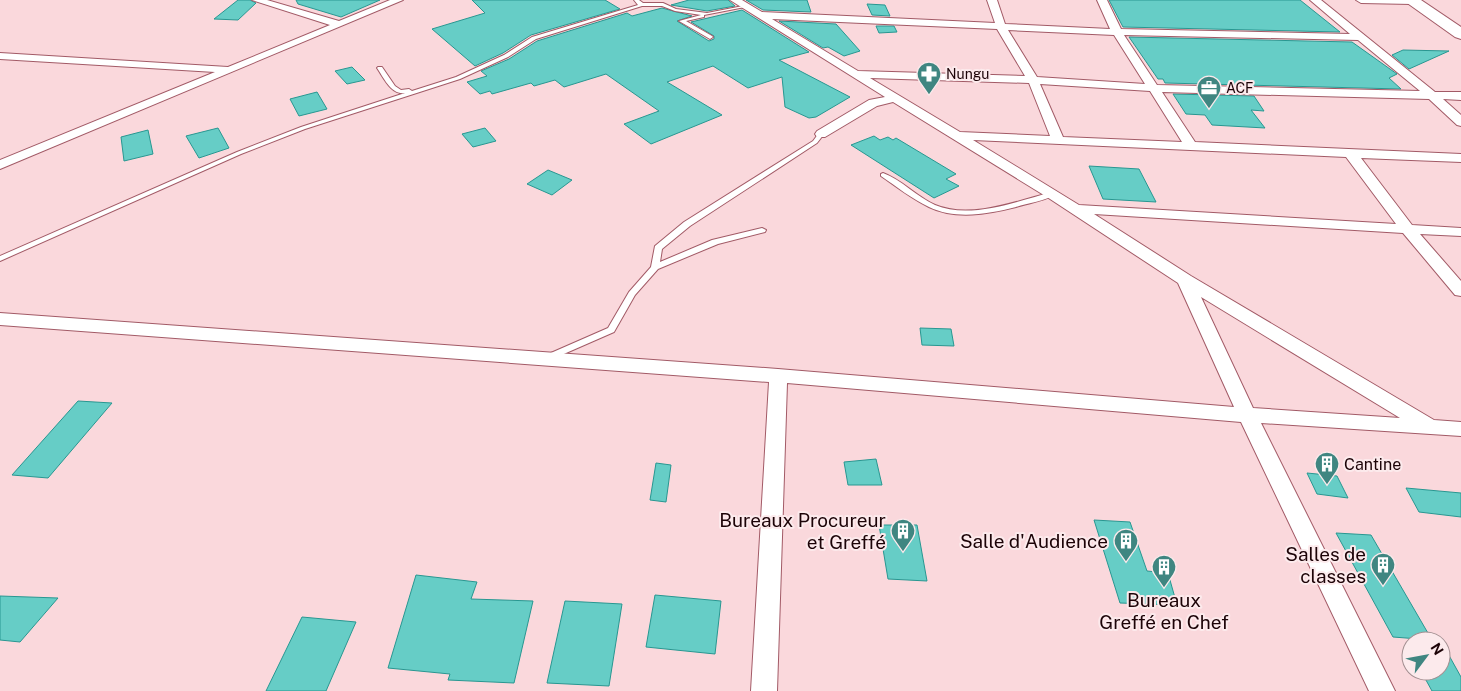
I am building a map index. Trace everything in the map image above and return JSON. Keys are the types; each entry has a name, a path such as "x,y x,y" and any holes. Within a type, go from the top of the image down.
{"highway":[{"path":"1411,0 1461,34"}],"street":[{"path":"257,0 338,24"},
{"path":"0,166 398,0"},
{"path":"992,0 1001,27 1033,80 1058,141"},
{"path":"1102,0 1117,32 1192,147"},
{"path":"1315,0 1358,37 1432,95 1461,122"},
{"path":"1361,0 1411,0"},
{"path":"739,3 1052,194 1185,280 1432,428"},
{"path":"757,14 1117,32 1358,37"},
{"path":"0,56 230,69"},
{"path":"854,74 1033,80 1152,88 1461,96"},
{"path":"820,134 873,103 894,98"},
{"path":"958,136 1461,158"},
{"path":"1351,154 1407,228 1461,291"},
{"path":"1076,209 1461,232"},
{"path":"1185,280 1247,415 1382,691"},
{"path":"0,319 778,376 1247,415 1461,429"},
{"path":"764,691 778,376"}],"lane":[{"path":"636,0 642,5"},
{"path":"710,37 682,21 739,3"},
{"path":"0,259 239,153 304,128 458,78 506,56 534,38 642,5 663,4 675,10 707,14"},
{"path":"380,68 393,87 400,92 427,88"},
{"path":"655,267 658,248 687,224 815,142 820,134"},
{"path":"883,175 939,210 970,212 1010,206 1052,194"},
{"path":"544,359 611,330 632,294 655,267 715,242 762,230"}],"building":[{"path":"238,0 250,0 256,3 238,20 214,19"},
{"path":"296,0 380,0 341,17 298,4"},
{"path":"472,0 605,0 620,9 531,35 503,53 475,66 432,29 485,13"},
{"path":"689,0 728,0 735,6 707,11 671,5"},
{"path":"746,0 807,0 811,12 763,10"},
{"path":"1109,0 1300,0 1340,32 1123,27"},
{"path":"867,4 885,5 890,16 872,15"},
{"path":"662,8 692,16 677,21 709,41 714,39 714,36 691,22 742,10 809,52 779,60 850,97 816,117 809,118 785,107 782,77 748,88 713,66 667,82 722,115 651,144 624,124 659,111 606,74 564,87 555,80 534,86 531,83 492,94 490,91 480,94 467,82 487,76 481,71 509,59 537,41 627,13 632,16"},
{"path":"779,21 836,24 860,51 844,56 828,47 823,48"},
{"path":"876,26 894,26 897,32 879,33"},
{"path":"1129,37 1352,42 1397,74 1389,78 1401,89 1165,83 1163,79 1158,79"},
{"path":"1403,50 1449,51 1409,69 1392,55"},
{"path":"352,67 365,80 347,84 335,71"},
{"path":"317,92 327,109 299,116 290,99"},
{"path":"1173,94 1254,96 1264,111 1251,110 1265,128 1212,125 1205,115 1186,114"},
{"path":"218,128 229,148 199,158 186,136"},
{"path":"485,128 496,141 473,147 462,134"},
{"path":"148,130 153,154 124,161 121,137"},
{"path":"874,136 880,140 888,137 893,140 896,138 956,174 946,179 959,186 934,198 851,145"},
{"path":"1089,166 1139,169 1156,202 1103,199"},
{"path":"548,170 572,180 552,195 527,184"},
{"path":"920,328 951,329 954,346 922,345"},
{"path":"78,401 112,403 48,478 12,475"},
{"path":"876,459 882,485 848,485 844,462"},
{"path":"656,463 671,465 666,502 650,500"},
{"name":"Cantine","path":"1307,473 1337,476 1348,498 1317,494"},
{"path":"1406,488 1461,493 1461,517 1419,512"},
{"name":"Salle d'Audience","path":"1094,520 1130,522 1147,571 1168,573 1177,605 1120,603"},
{"name":"Bureaux Procureur et Greffé","path":"879,525 917,525 927,581 888,579"},
{"name":"Salles de classes","path":"1336,533 1371,535 1427,631 1401,631 1401,638 1393,637"},
{"path":"416,575 477,582 471,599 533,601 514,683 448,680 450,674 388,668"},
{"path":"655,595 721,601 715,654 646,647"},
{"path":"0,596 58,598 20,642 0,640"},
{"path":"565,601 622,604 609,686 547,683"},
{"path":"302,617 356,622 326,691 266,691"},
{"path":"1451,659 1461,677 1461,691 1432,691 1426,681 1451,681"}],"place":[{"name":"Nungu","path":"929,95"},
{"name":"ACF","path":"1209,109"},
{"name":"Cantine","path":"1327,485"},
{"name":"Bureaux Procureur et Greffé","path":"903,552"},
{"name":"Salle d'Audience","path":"1126,562"},
{"name":"Salles de classes","path":"1383,586"},
{"name":"Bureaux Greffé en Chef","path":"1164,588"}]}
